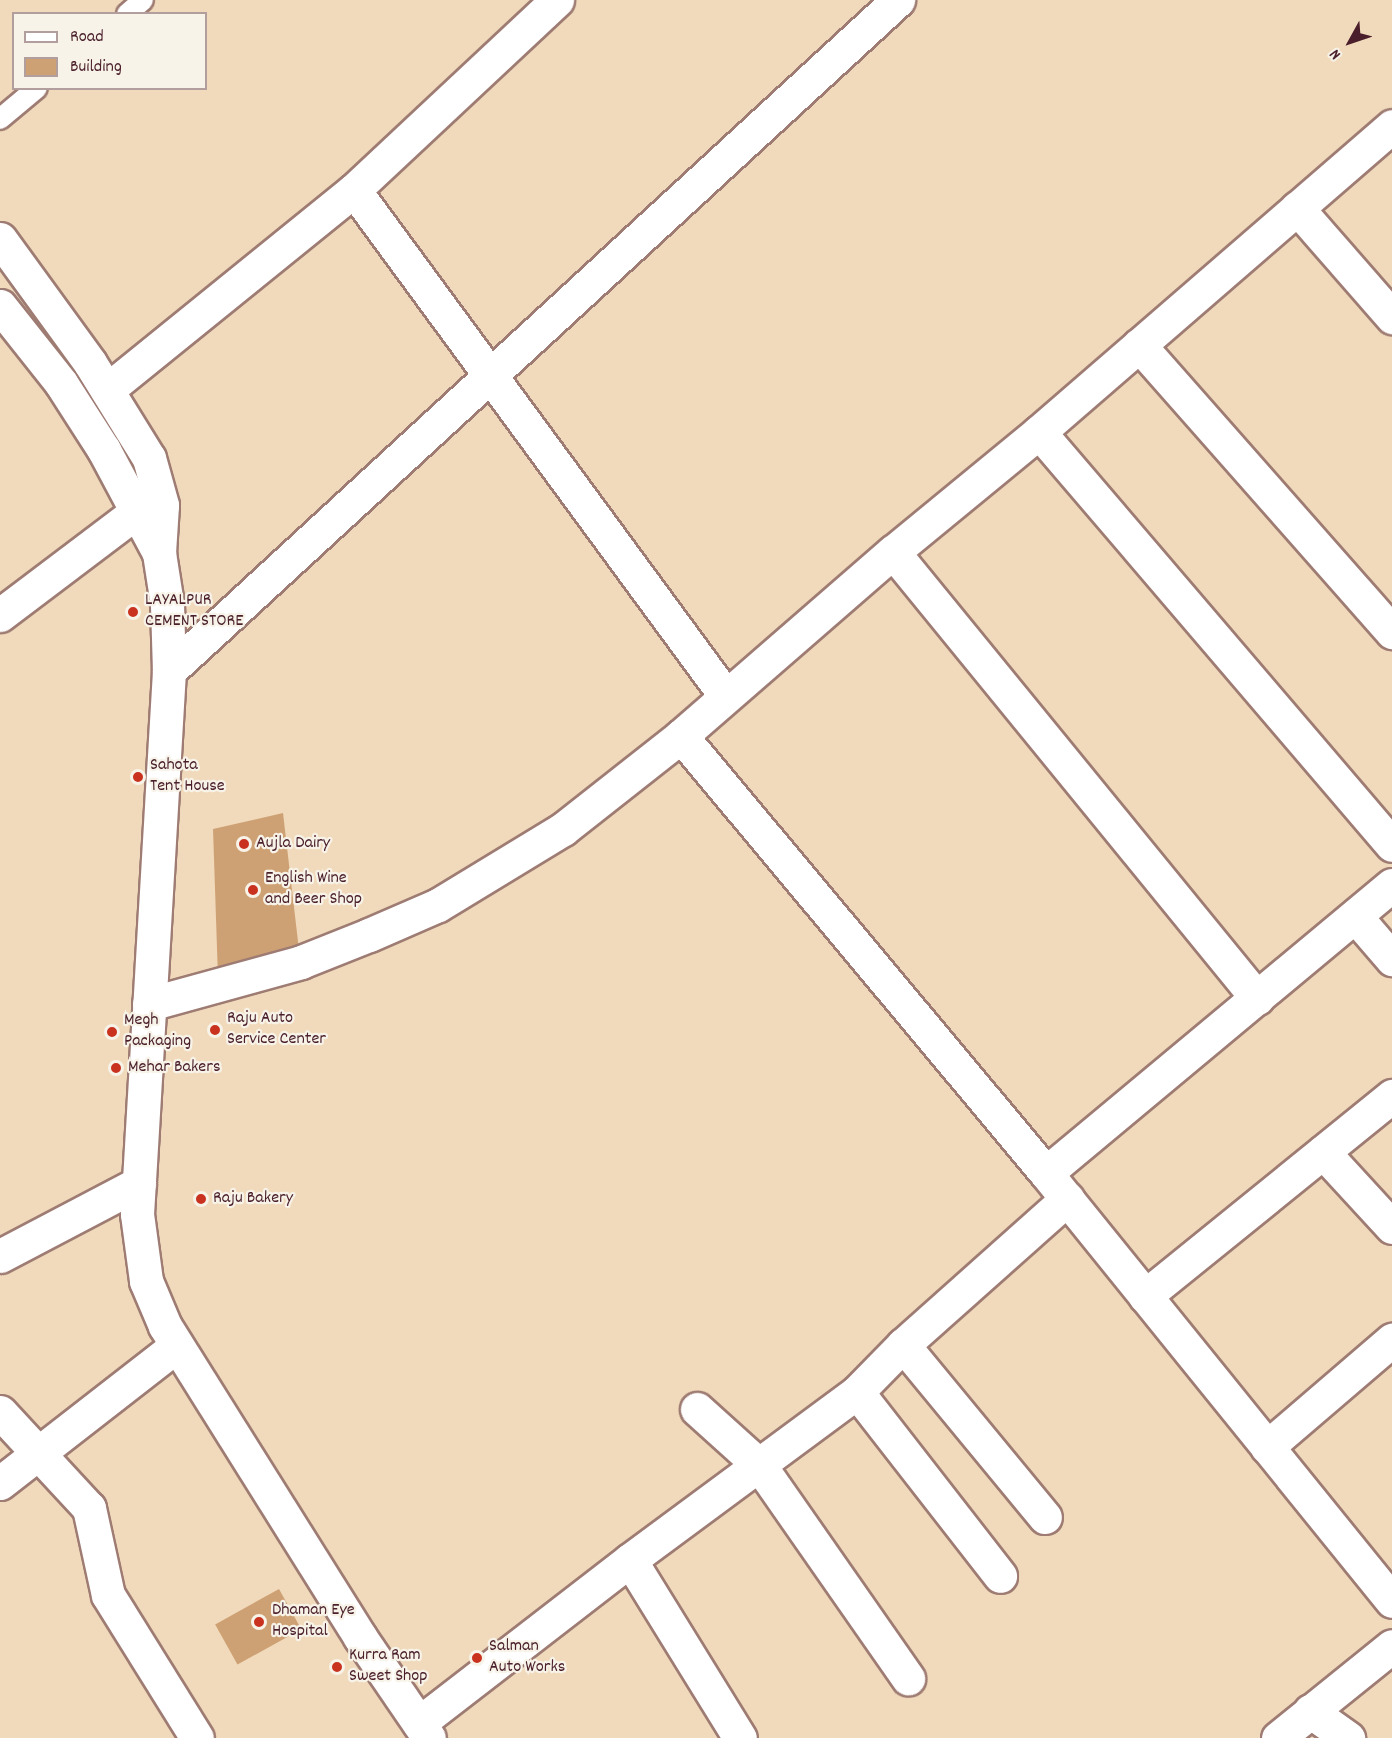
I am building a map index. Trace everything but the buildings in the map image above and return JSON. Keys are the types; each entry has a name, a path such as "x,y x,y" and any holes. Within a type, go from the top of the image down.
{"main road":[{"path":"107,390 354,190 557,0"},
{"path":"169,671 490,373 898,0"},
{"path":"149,1004 301,962 438,905 563,829 681,736 725,695 1039,432 1392,126"},
{"path":"354,190 725,695"},
{"path":"1297,208 1392,317"},
{"path":"0,239 107,390 149,458 162,505 159,553 167,603 169,671 137,1214 146,1281 177,1345 360,1637 424,1731 630,1560 857,1392 903,1345 1067,1199"},
{"path":"0,306 61,383 104,450 135,513 159,553"},
{"path":"1139,345 1392,632"},
{"path":"1039,432 1392,845"},
{"path":"0,615 135,513"},
{"path":"893,552 1257,998"},
{"path":"681,736 1046,1173 1392,1601"},
{"path":"1046,1173 1392,885"},
{"path":"1355,916 1392,958"},
{"path":"1145,1296 1392,1096"},
{"path":"1323,1152 1392,1227"},
{"path":"0,1256 139,1183"},
{"path":"1267,1447 1392,1340"},
{"path":"0,1483 177,1345"},
{"path":"903,1345 1045,1516"},
{"path":"857,1392 1000,1576"},
{"path":"697,1409 760,1466 908,1677"},
{"path":"0,1413 35,1454 89,1508 108,1595 197,1738"},
{"path":"630,1560 741,1738"},
{"path":"1278,1738 1392,1646"},
{"path":"1310,1711 1348,1738"}],"lane":[{"path":"129,12 143,0"},
{"path":"0,119 35,90"}],"place":[{"name":"LAYALPUR CEMENT STORE","path":"133,612"},
{"name":"Sahota Tent House","path":"138,777"},
{"name":"Aujla Dairy","path":"244,844"},
{"name":"English Wine and Beer Shop","path":"253,890"},
{"name":"Raju Auto Service Center","path":"215,1030"},
{"name":"Megh Packaging","path":"112,1032"},
{"name":"Mehar Bakers","path":"116,1068"},
{"name":"Raju Bakery","path":"201,1199"},
{"name":"Dhaman Eye Hospital","path":"259,1622"},
{"name":"Salman Auto Works","path":"477,1658"},
{"name":"Kurra Ram Sweet Shop","path":"337,1667"}]}
